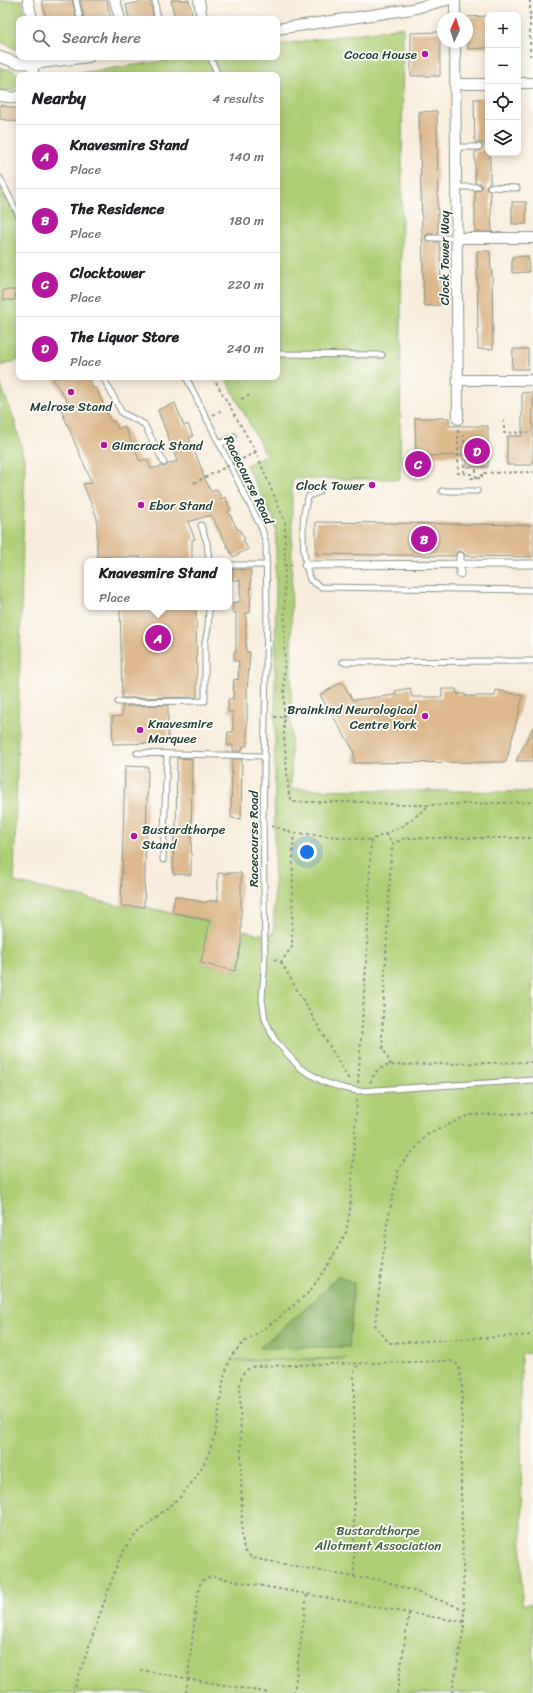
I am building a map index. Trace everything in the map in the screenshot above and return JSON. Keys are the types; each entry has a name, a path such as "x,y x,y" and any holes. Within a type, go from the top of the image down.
{"street":[{"path":"28,0 31,16"},
{"path":"115,0 119,16"},
{"path":"199,0 202,16"},
{"path":"280,29 412,9 447,0"},
{"path":"455,0 455,12"},
{"name":"Clock Tower Way","path":"455,48 458,419"},
{"path":"0,57 17,63 52,60"},
{"path":"35,72 39,61"},
{"path":"521,83 533,83"},
{"path":"456,84 485,84"},
{"path":"0,96 16,98"},
{"path":"457,238 533,238"},
{"path":"458,380 533,380"},
{"path":"460,556 460,574"},
{"path":"305,565 533,564"}],"lane":[{"path":"76,0 79,16"},
{"path":"154,0 157,16"},
{"path":"211,60 217,72"},
{"path":"456,147 479,147"},
{"path":"0,178 16,210"},
{"path":"457,187 478,187"},
{"path":"490,187 517,188"},
{"path":"429,238 457,238"},
{"path":"280,354 382,355"},
{"path":"105,380 122,413 144,424 164,463"},
{"name":"Racecourse Road","path":"188,380 262,529 266,544 267,565 263,823 265,956 262,999 265,1019 274,1039 300,1068 324,1082 358,1091 533,1080"},
{"path":"220,444 234,436"},
{"path":"442,491 477,491"},
{"path":"319,492 309,496 305,505 305,565 310,580 321,587 533,590"},
{"path":"201,525 207,543 209,558"},
{"path":"232,565 267,565"},
{"path":"118,702 205,701 205,642 208,628 209,610"},
{"path":"343,662 533,661"},
{"path":"137,753 264,756"},
{"path":"163,860 167,754"}],"path":[{"path":"530,0 532,8 530,56"},
{"path":"215,380 256,452 285,522 284,735 289,796 294,802 364,802 430,805 533,802"},
{"path":"241,399 250,395"},
{"path":"458,419 458,473 471,474 471,478 482,478 482,473 533,472"},
{"path":"504,420 504,433 528,432"},
{"path":"464,473 464,435 467,435"},
{"path":"194,483 256,452"},
{"path":"476,467 476,478"},
{"path":"284,565 292,565"},
{"path":"263,823 295,833 371,840 407,823 430,805"},
{"path":"281,962 292,947 293,841 295,833"},
{"path":"385,834 394,843"},
{"path":"394,843 406,838 533,838"},
{"path":"73,1693 119,1559 130,1539 181,1496 194,1480 206,1460 215,1435 224,1377 231,1356 243,1343 276,1320 309,1292 328,1266 346,1232 350,1210 358,1091 371,840"},
{"path":"391,1065 383,1048 382,1035 391,855 394,843"},
{"path":"265,956 281,962 348,1078 343,1088"},
{"path":"370,1090 369,1084 373,1074 382,1066 533,1062"},
{"path":"533,1113 469,1115 427,1135 399,1167 387,1224 375,1325 389,1343 533,1335"},
{"path":"452,1693 464,1622 464,1609 461,1488 462,1383 459,1368 455,1362 448,1361 255,1366 246,1370 241,1376 240,1388 242,1535 244,1550 252,1558 354,1577 382,1580 464,1609"},
{"path":"354,1577 354,1370 360,1363"},
{"path":"186,1693 189,1678 197,1598 200,1584 205,1578 214,1577 464,1622"},
{"path":"294,1693 306,1594"},
{"path":"397,1693 410,1613"},
{"path":"140,1670 269,1693"}],"green space":[{"path":"0,0 22,0 25,16 16,16 16,49 0,41"},
{"name":"Bustardthorpe Allotment Association","path":"403,27 400,479 292,479 291,789 533,792 533,1353 521,1354 522,1604 533,1604 533,1693 0,1693 0,383 15,422 25,463 14,882 121,906 144,907 222,924 207,936 201,963 235,971 244,930 257,934 274,934 276,535 274,520 246,465 266,455 227,380 280,380 280,72 86,72 170,60 280,60 280,45","holes":["346,1358 346,1359 235,1361 236,1360"]},
{"path":"0,67 14,70 16,72 16,88 14,90 0,91"},
{"path":"0,186 16,217 16,361 0,366"},
{"path":"338,1275 354,1283 349,1347 259,1348 313,1302"}],"building":[{"path":"42,0 72,0 75,16 45,16"},
{"path":"80,0 107,0 110,16 83,16"},
{"path":"150,0 153,16 128,16 126,5"},
{"path":"171,0 189,0 192,16 174,16"},
{"path":"485,16 485,48 468,49 473,48 473,17"},
{"name":"Cocoa House","path":"437,32 437,48 440,48 440,76 411,76 411,33"},
{"path":"474,99 485,99 485,156 490,156 490,183 486,187 490,191 492,232 475,232 475,191 480,190 482,187 480,183 475,183 475,152 481,150 483,147 481,143 475,143"},
{"path":"0,105 16,108 16,122 0,119"},
{"path":"437,111 438,234 427,234 425,238 429,242 439,242 440,246 441,305 424,306 419,112"},
{"path":"512,202 526,202 526,224 512,224"},
{"path":"477,251 490,251 492,270 493,349 478,349"},
{"path":"528,256 529,272 512,273 512,257"},
{"path":"3,290 16,290 15,300 3,300"},
{"path":"513,349 528,349 528,369 512,369"},
{"path":"54,380 89,380 94,389 96,388 111,422 114,421 118,429 124,426 140,461 147,459 151,469 162,466 165,467 168,464 177,461 158,410 175,403 184,426 188,424 193,436 189,438 211,492 217,489 222,499 225,497 231,510 228,511 238,530 239,529 245,539 243,540 248,549 233,557 211,515 188,522 195,539 192,540 192,558 97,557 97,518 83,484 92,483 59,405 67,401"},
{"path":"533,392 533,465 507,465 507,436 522,436 522,393"},
{"path":"415,418 449,418 449,426 488,426 488,467 467,467 467,455 426,456 426,472 410,473 409,456 416,456"},
{"path":"316,522 533,525 533,557 465,556 464,553 460,551 457,552 455,556 316,554"},
{"path":"232,569 251,570 250,613 246,613 246,652 250,652 247,690 247,746 243,746 242,751 233,751 233,745 227,745 228,732 233,732 233,712 228,712 228,699 233,699 234,679 238,680 239,661 234,661 234,652 236,652 236,613 232,612 233,602 240,602 240,580 232,580"},
{"path":"120,610 196,610 197,697 122,698"},
{"name":"Brainkind Neurological Centre York","path":"342,682 353,700 396,695 395,691 410,688 412,697 442,697 442,689 456,689 457,694 465,694 465,696 495,696 496,690 523,696 506,762 354,763 354,751 320,695"},
{"name":"Knavesmire Marquee","path":"168,705 168,743 113,744 112,717 122,716 122,706"},
{"path":"533,727 533,761 516,761"},
{"path":"177,758 192,759 191,875 173,874 174,830 176,830"},
{"path":"232,759 242,759 241,819 231,818"},
{"name":"Bustardthorpe Stand","path":"125,766 148,767 144,907 121,906"},
{"path":"218,873 241,873 241,945 235,971 201,963 210,921 172,912 175,896 206,903 207,901 218,901"}],"place":[{"name":"Cocoa House","path":"425,54"},
{"name":"Melrose Stand","path":"71,392"},
{"name":"Gimcrack Stand","path":"104,445"},
{"name":"The Liquor Store","path":"477,451"},
{"name":"Clocktower","path":"418,464"},
{"name":"Clock Tower","path":"372,485"},
{"name":"Ebor Stand","path":"141,505"},
{"name":"The Residence","path":"424,539"},
{"name":"Knavesmire Stand","path":"158,638"},
{"name":"Brainkind Neurological Centre York","path":"425,716"},
{"name":"Knavesmire Marquee","path":"140,730"},
{"name":"Bustardthorpe Stand","path":"134,836"}]}
